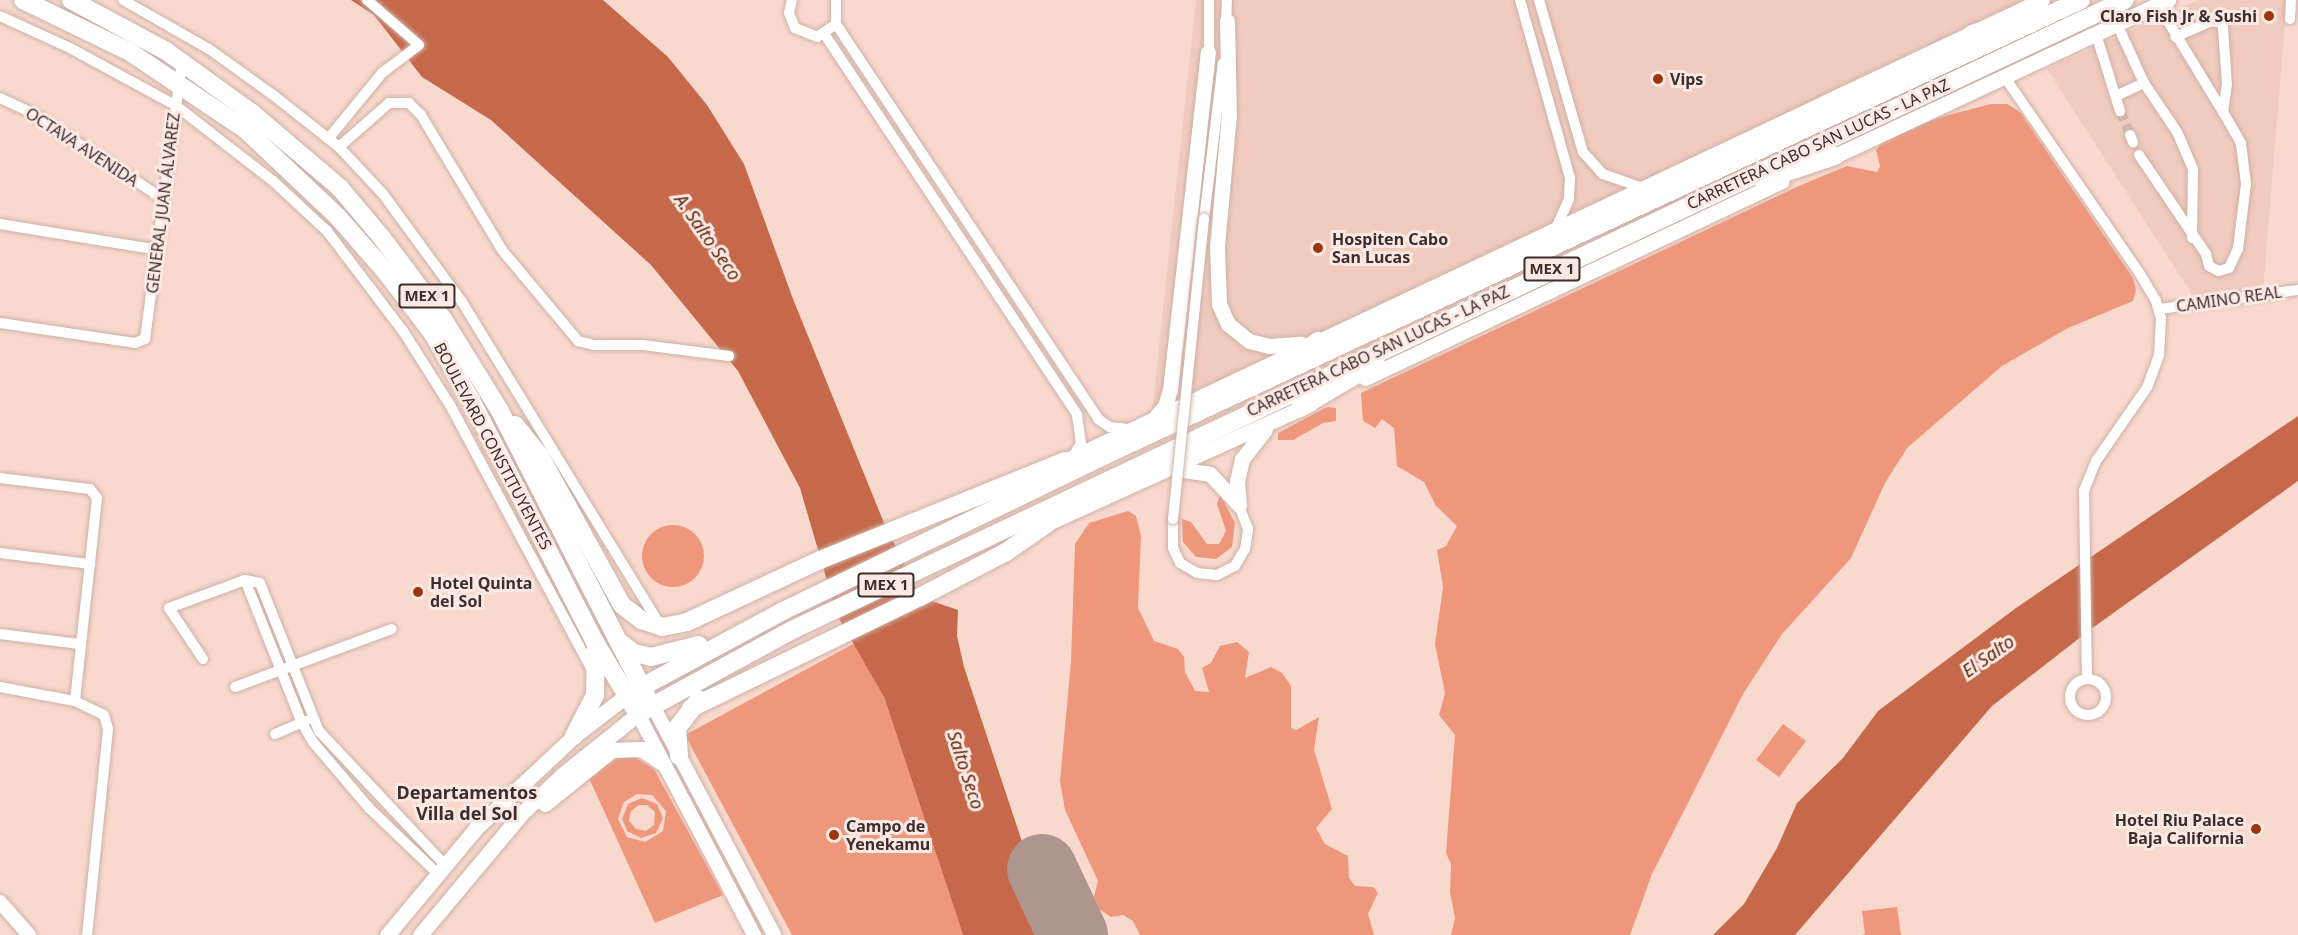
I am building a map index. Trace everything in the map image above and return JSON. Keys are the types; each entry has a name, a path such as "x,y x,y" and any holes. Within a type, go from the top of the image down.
{"highway":[{"name":"BOULEVARD CONSTITUYENTES","path":"23,0 104,38 179,81 284,162 386,272 433,334 471,400 595,642 634,691 645,710"},
{"name":"BOULEVARD CONSTITUYENTES","path":"71,0 182,61 271,127 340,188 414,278 500,411 614,633 634,691"},
{"path":"1971,34 2071,0"},
{"name":"CARRETERA CABO SAN LUCAS - LA PAZ","path":"634,691 783,611 1031,495 1125,446 1243,393 2081,0"},
{"name":"CARRETERA CABO SAN LUCAS - LA PAZ","path":"645,710 792,630 1676,210 2125,0"},
{"path":"1676,210 1835,156"},
{"path":"1300,408 1463,312"},
{"path":"1243,393 1318,341"},
{"path":"500,411 540,456 622,605 641,620 662,627 687,622 813,564 1069,459"},
{"path":"1031,495 1069,459"},
{"path":"983,539 1048,523"},
{"path":"691,708 939,587 1006,552 1048,523"},
{"name":"MEX 1","path":"614,633 634,653 662,657 765,620"},
{"path":"574,736 590,706 597,677 595,642"},
{"path":"671,760 676,733 691,708 735,664 764,644"}],"main road":[{"path":"1069,459 2042,0"},
{"path":"1048,523 1167,471 2163,2"},
{"path":"1227,21 1229,114 1217,246 1219,304 1228,324 1249,341 1281,347 1318,341"},
{"path":"1150,421 1166,406 1170,390 1208,52"},
{"path":"1239,505 1238,475 1243,454 1278,418"},
{"path":"1167,471 1190,469 1210,474 1228,489 1239,505"},
{"path":"387,935 440,868 503,801 574,736 634,691"},
{"path":"420,935 458,887 562,775 645,710"},
{"path":"458,887 535,813 607,752 623,748 641,749 671,760"}],"street":[{"path":"123,0 209,49 339,147 410,227 462,302 662,627"},
{"path":"328,139 382,73 419,45 367,0"},
{"path":"792,0 789,13 795,28 809,36 825,35 836,24"},
{"path":"837,0 836,24 1100,422 1115,428 1134,428"},
{"path":"1209,0 1208,52 1214,128"},
{"path":"1227,0 1227,21 1173,519 1173,548 1180,562 1197,573 1217,575 1235,566 1245,549 1248,530 1239,505"},
{"path":"1520,0 1570,178 1569,199 1555,230"},
{"path":"1539,0 1583,152 1603,174 1643,188"},
{"path":"2290,0 2290,19"},
{"path":"2139,155 2192,238 2206,254 2209,266 2219,271 2235,262 2246,184 2245,156 2223,112 2175,37 2163,2"},
{"path":"0,16 70,48 175,105 303,207 386,308 450,405 597,677"},
{"path":"2175,37 2212,21 2222,23 2227,86 2223,112"},
{"path":"2117,24 2144,83 2178,132 2193,170 2192,238"},
{"path":"2096,34 2120,111"},
{"path":"825,35 865,99 1077,415 1081,443 1069,459"},
{"name":"GENERAL JUAN ÁLVAREZ","path":"0,323 141,342 145,339 159,250 162,198 182,61"},
{"path":"2004,76 2140,274 2159,309 2161,340 2155,370 2145,392 2091,469 2083,506 2087,678"},
{"path":"2116,96 2144,83"},
{"path":"865,99 879,89"},
{"name":"OCTAVA AVENIDA","path":"0,98 30,112 162,198"},
{"path":"339,147 389,103 409,104 421,115 501,250 578,341 594,345 643,345 729,356"},
{"path":"0,224 159,250"},
{"path":"966,249 979,242"},
{"name":"CAMINO REAL","path":"2159,309 2298,290"},
{"path":"0,478 95,492 90,564 79,644 75,701"},
{"path":"0,553 90,564"},
{"path":"245,580 282,670 307,721 440,868"},
{"path":"203,659 169,608 245,580 260,583 293,666 307,721"},
{"path":"235,687 392,629"},
{"path":"0,634 79,644"},
{"path":"0,687 75,701 104,715 108,729 87,935"},
{"name":"BOULEVARD CONSTITUYENTES","path":"645,710 754,935"},
{"path":"275,734 307,721"},
{"name":"BOULEVARD CONSTITUYENTES","path":"671,760 774,935"},
{"path":"0,902 28,935"}],"shaded area":[{"path":"1196,0 2025,0 1152,412"},
{"path":"2199,0 2285,0 2285,23 2263,290 2195,299 2047,69"},
{"path":"1991,104 2007,104 2020,112 2133,278 2136,290 2133,301 2068,328 2002,366 1907,448 1885,483 1851,558 1782,634 1743,694 1652,874 1630,935 1451,935 1455,918 1450,892 1451,864 1446,853 1455,735 1439,715 1445,693 1435,644 1443,587 1437,550 1446,546 1457,526 1436,506 1424,482 1397,466 1394,428 1382,419 1375,428 1363,421 1361,393 1801,185 1847,166 1877,172 1880,166 1876,150 1884,141 1937,118"},
{"path":"1327,407 1336,408 1336,421 1323,423 1293,440 1278,440 1278,433"},
{"path":"1220,494 1235,523 1232,547 1216,559 1196,557 1183,542 1182,519 1191,522 1207,544 1219,544 1226,531 1217,504"},
{"path":"1128,511 1136,516 1141,536 1138,608 1154,641 1178,649 1184,657 1185,672 1195,691 1209,692 1202,668 1211,663 1220,646 1237,642 1249,652 1245,678 1271,667 1282,673 1291,686 1291,728 1296,730 1319,717 1314,750 1332,809 1316,828 1325,844 1348,856 1349,878 1355,886 1373,887 1378,893 1368,914 1374,935 1140,935 1133,921 1123,915 1111,917 1099,909 1094,897 1098,881 1065,810 1060,781 1071,662 1075,544 1089,523"},
{"path":"673,525 690,530 695,534 699,539 704,556 699,573 695,578 690,582 673,587 656,582 651,578 647,573 642,556 647,539 651,534 656,530"},
{"name":"Campo de Yenekamu","path":"855,643 884,697 963,935 792,935 685,735"},
{"path":"1783,724 1806,741 1779,777 1756,760"},
{"path":"633,756 654,769 723,895 655,923 589,778 619,757","holes":["637,794 652,795 666,811 663,831 645,842 627,837 618,819 624,802"]},
{"path":"642,798 657,804 663,818 656,833 641,838 627,831 622,819 628,804","holes":["639,805 647,805 655,812 654,825 646,831 636,829 629,821 631,811"]},
{"path":"1897,907 1901,935 1861,935 1865,934 1862,911"}],"water":[{"path":"351,0 603,0 668,57 707,105 744,164 793,299 882,518 920,597 958,610 957,636 964,667 1053,935 963,935 884,697 837,615 800,488 738,371 651,265 491,120 422,77 374,15"},
{"name":"El Salto","path":"2298,416 2298,481 2091,629 1992,706 1795,935 1713,935 1744,904 1777,848 1797,803 1843,758 1878,711 2016,608"}],"runway":[{"path":"1042,869 1073,935"}],"tunnel":[{"path":"2120,111 2130,135"}],"place":[{"name":"Claro Fish Jr & Sushi","path":"2269,16"},
{"name":"Vips","path":"1658,79"},
{"name":"Hospiten Cabo San Lucas","path":"1318,248"},
{"name":"Hotel Quinta del Sol","path":"418,592"},
{"name":"Hotel Riu Palace Baja California","path":"2256,829"},
{"name":"Campo de Yenekamu","path":"834,835"}],"district":[{"name":"Departamentos Villa del Sol","path":"467,803"}],"water label":[{"name":"A. Salto Seco","path":"708,237"},
{"name":"Salto Seco","path":"966,770"}]}
